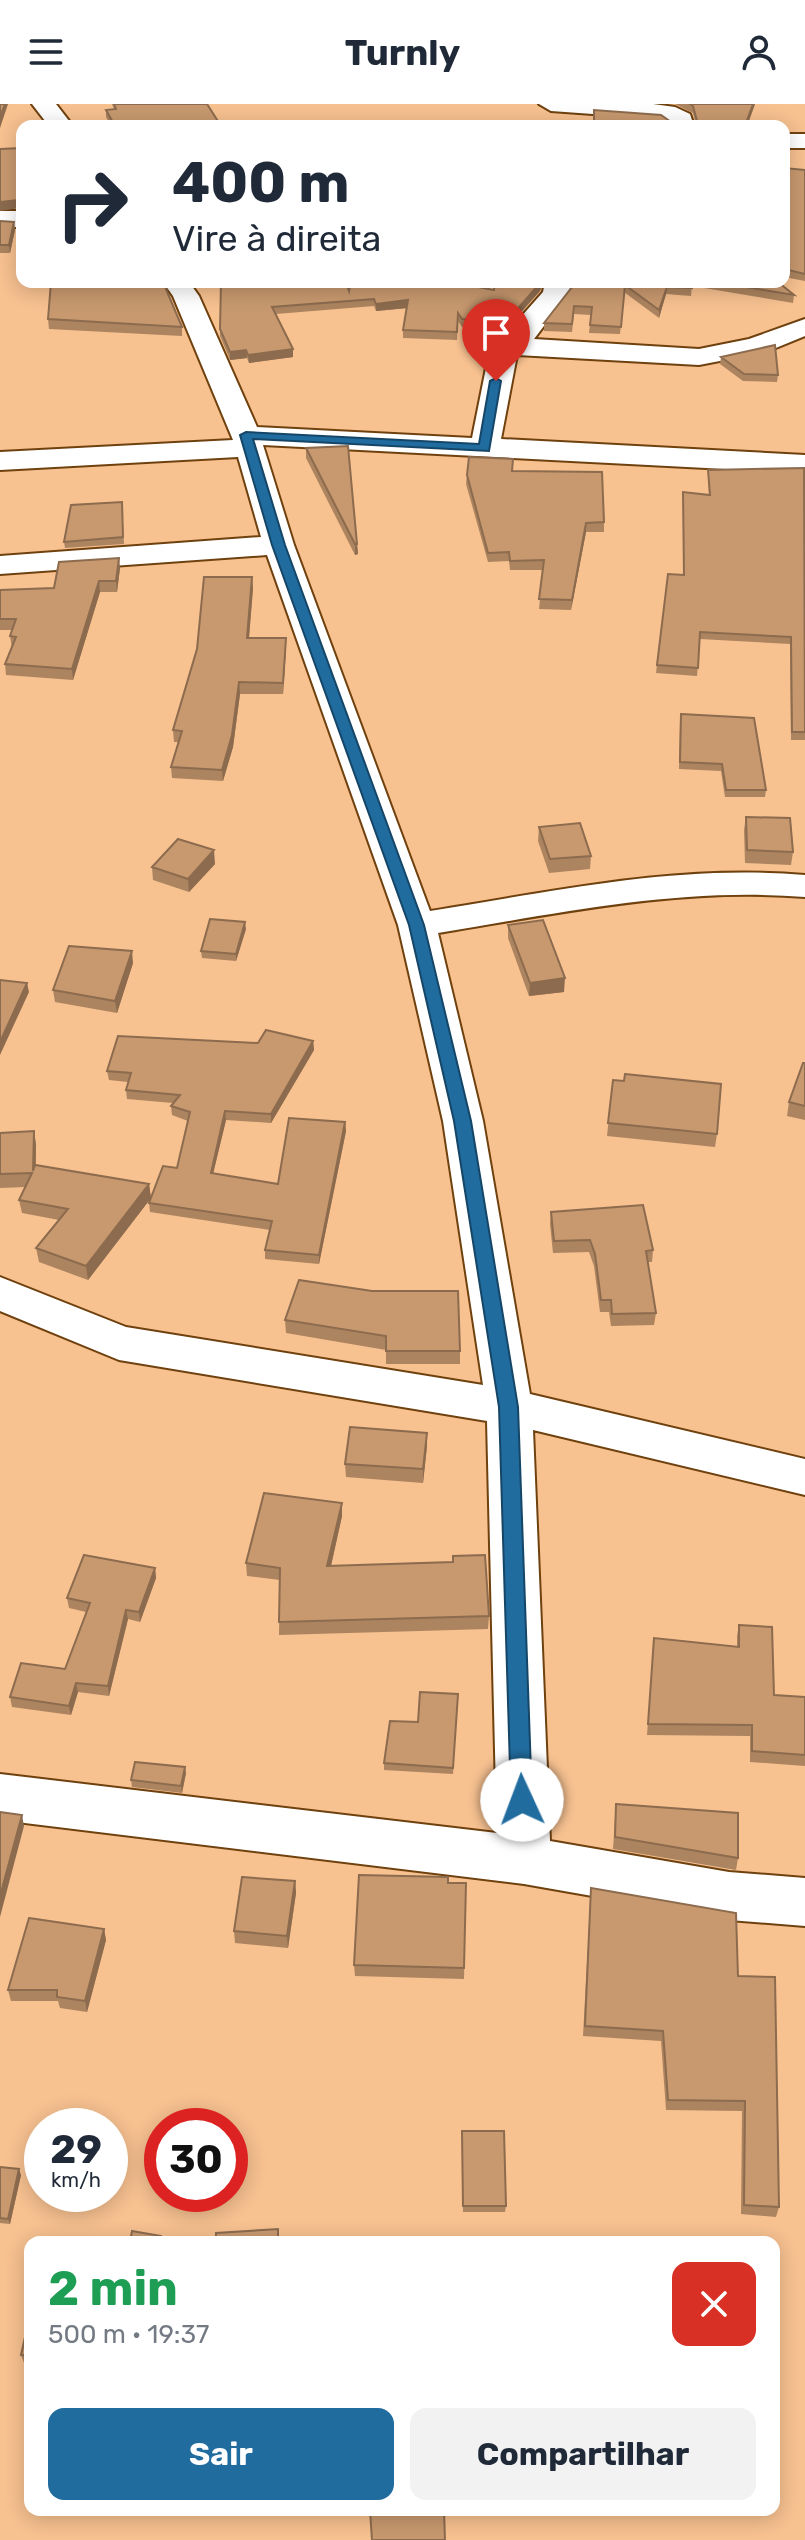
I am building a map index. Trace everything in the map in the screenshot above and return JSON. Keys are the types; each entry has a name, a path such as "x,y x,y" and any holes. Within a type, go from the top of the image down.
{"street":[{"path":"44,104 56,120"},
{"path":"565,112 667,112 682,120"},
{"path":"180,288 247,442 279,545 417,925 463,1121 509,1407 524,1860"},
{"path":"485,448 498,364 557,288"},
{"path":"511,346 699,357 756,346 805,327"},
{"path":"756,346 800,360"},
{"path":"0,461 247,442 485,448 805,464"},
{"path":"0,565 279,545"},
{"path":"417,925 649,888 766,881 805,886"},
{"path":"0,1293 119,1343 509,1407 805,1477"},
{"path":"0,1797 524,1860 729,1896 805,1902"}],"building":[{"path":"114,104 207,104 217,120 112,120 106,110 116,109"},
{"path":"690,104 753,104 747,120 697,120"},
{"path":"594,110 661,115 668,120 594,120"},
{"path":"16,148 16,200 0,202 0,149"},
{"path":"790,169 805,170 805,274 790,270"},
{"path":"0,221 14,222 9,245 0,245"},
{"path":"51,288 166,288 182,327 48,319"},
{"path":"221,288 348,288 349,291 350,288 536,288 507,321 462,319 458,313 457,332 403,330 408,300 376,304 374,299 272,307 293,349 248,355 246,350 230,352 220,329"},
{"path":"571,288 625,288 621,327 590,325 592,307 574,306 572,324 544,323"},
{"path":"629,288 667,288 659,310"},
{"path":"751,288 785,288 794,295"},
{"path":"775,345 778,375 744,374 721,357"},
{"path":"348,446 357,544 306,448"},
{"path":"469,457 513,459 512,471 602,472 604,522 586,523 572,600 539,599 544,560 510,561 509,552 488,553 467,475"},
{"path":"804,468 805,732 792,732 791,637 700,632 698,668 657,665 668,574 684,575 683,492 710,495 708,470"},
{"path":"122,502 123,537 64,542 71,505"},
{"path":"119,558 116,581 99,581 72,669 5,664 16,637 10,636 16,619 0,619 0,590 54,588 59,562"},
{"path":"204,577 252,577 247,638 286,638 283,683 239,682 232,735 222,770 171,767 182,731 173,730 197,649"},
{"path":"681,714 754,718 766,790 726,790 722,764 680,762"},
{"path":"746,817 790,818 793,852 747,850"},
{"path":"580,823 591,856 550,859 539,827"},
{"path":"178,839 214,850 188,879 152,867"},
{"path":"210,919 245,922 236,954 201,951"},
{"path":"543,920 565,978 530,983 508,925"},
{"path":"69,946 132,951 115,1001 53,990"},
{"path":"0,980 27,983 0,1042"},
{"path":"266,1030 313,1041 271,1114 225,1111 211,1173 278,1184 289,1118 345,1122 319,1255 265,1250 272,1221 149,1203 163,1166 177,1168 190,1112 171,1106 180,1095 126,1090 131,1073 107,1071 118,1036 258,1043"},
{"path":"805,1063 805,1106 789,1102"},
{"path":"625,1074 721,1084 717,1134 608,1123 613,1080 624,1081"},
{"path":"34,1131 33,1171 35,1165 149,1184 86,1266 36,1248 68,1209 19,1200 32,1173 0,1174 0,1133"},
{"path":"643,1205 653,1250 646,1251 656,1313 612,1314 611,1300 601,1300 590,1240 554,1241 551,1212"},
{"path":"299,1280 372,1291 458,1291 460,1351 386,1351 386,1336 285,1320"},
{"path":"350,1427 427,1433 423,1469 345,1464"},
{"path":"264,1493 342,1503 327,1566 453,1562 453,1556 485,1555 489,1616 279,1622 280,1568 246,1563"},
{"path":"84,1555 155,1568 139,1612 126,1610 108,1686 76,1683 69,1706 10,1697 21,1663 65,1669 90,1603 67,1598"},
{"path":"739,1625 772,1627 774,1695 805,1697 805,1755 752,1751 752,1725 648,1724 654,1638 739,1647"},
{"path":"420,1692 458,1694 453,1768 384,1763 390,1721 418,1722"},
{"path":"135,1762 185,1767 181,1786 131,1780"},
{"path":"616,1804 738,1813 738,1858 615,1837"},
{"path":"0,1812 22,1815 0,1896"},
{"path":"359,1875 448,1877 448,1883 466,1883 464,1968 354,1965"},
{"path":"242,1877 295,1881 287,1936 234,1931"},
{"path":"591,1888 736,1913 738,1976 775,1977 779,2207 744,2205 745,2101 668,2100 663,2031 585,2026"},
{"path":"29,1918 104,1929 85,2001 57,1997 57,1990 8,1990"},
{"path":"462,2131 504,2131 506,2206 463,2206"},
{"path":"0,2167 19,2169 8,2219 0,2218"},
{"path":"278,2229 278,2236 216,2236 216,2233"},
{"path":"132,2231 161,2236 131,2236"},
{"path":"370,2516 444,2516 445,2540 372,2540"}],"route":[{"path":"496,381 485,448 246,435 279,545 417,925 463,1121 509,1407 522,1800"}]}
